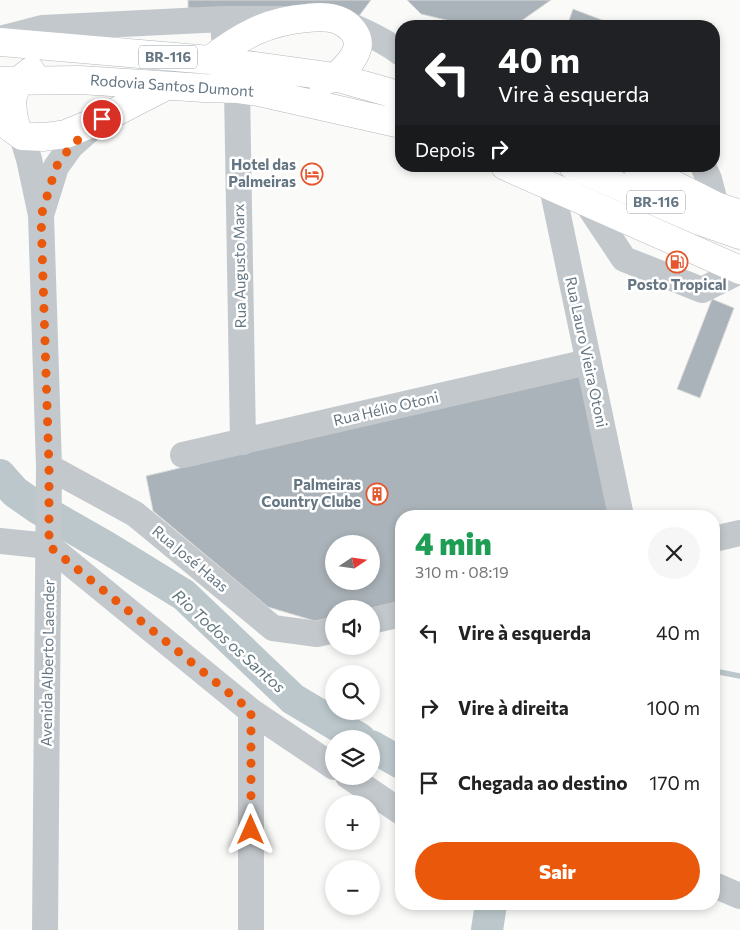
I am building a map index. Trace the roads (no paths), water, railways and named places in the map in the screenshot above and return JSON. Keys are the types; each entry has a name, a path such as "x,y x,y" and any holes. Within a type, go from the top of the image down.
{"main road":[{"path":"217,54 235,41 260,28 292,19 323,17 337,20 348,24 357,38 358,48 343,68 313,86 248,90"},
{"name":"Rodovia Santos Dumont","path":"0,40 165,57 217,54 343,68 395,94"},
{"path":"165,57 136,65 50,65 32,70 9,81 13,129 44,137 66,134 102,119 166,86"},
{"name":"Rodovia Santos Dumont","path":"9,81 80,80 248,90 395,123"},
{"path":"518,172 740,270"},
{"name":"BR-116","path":"587,172 697,220 740,235"},
{"name":"BR-116","path":"649,172 728,210"}],"street":[{"path":"0,40 42,28 224,19 292,19"},
{"path":"217,54 224,19"},
{"path":"348,24 395,48"},
{"path":"343,68 375,49 395,48"},
{"name":"Rua Augusto Marx","path":"242,442 248,90"},
{"name":"Avenida Alberto Laender","path":"41,216 56,167 71,146 102,119"},
{"name":"Avenida Alberto Laender","path":"13,129 29,159 41,216 49,478 45,930"},
{"path":"706,172 728,210"},
{"name":"Rua Lauro Vieira Otoni","path":"552,187 620,510"},
{"path":"586,202 624,259 702,290 740,270"},
{"name":"Rua Hélio Otoni","path":"183,455 588,362"},
{"name":"Rua José Haas","path":"49,478 135,514 273,628 317,634 325,632"},
{"path":"720,538 740,533"},
{"path":"0,542 49,540 251,711 325,761"},
{"path":"380,619 395,615"},
{"path":"251,711 251,930"},
{"path":"361,785 395,808"},
{"path":"720,888 740,896"}],"waterway":[{"name":"Rio Todos os Santos","path":"0,475 15,492 38,508 184,595 293,699 345,730"},
{"path":"720,672 740,676"},
{"name":"Rio Todos os Santos","path":"380,751 395,760"},
{"name":"Rio Todos os Santos","path":"487,930 490,910"}],"place":[{"name":"Hotel das Palmeiras","path":"312,174"},
{"name":"Posto Tropical","path":"677,262"},
{"name":"Palmeiras Country Clube","path":"377,494"}]}
